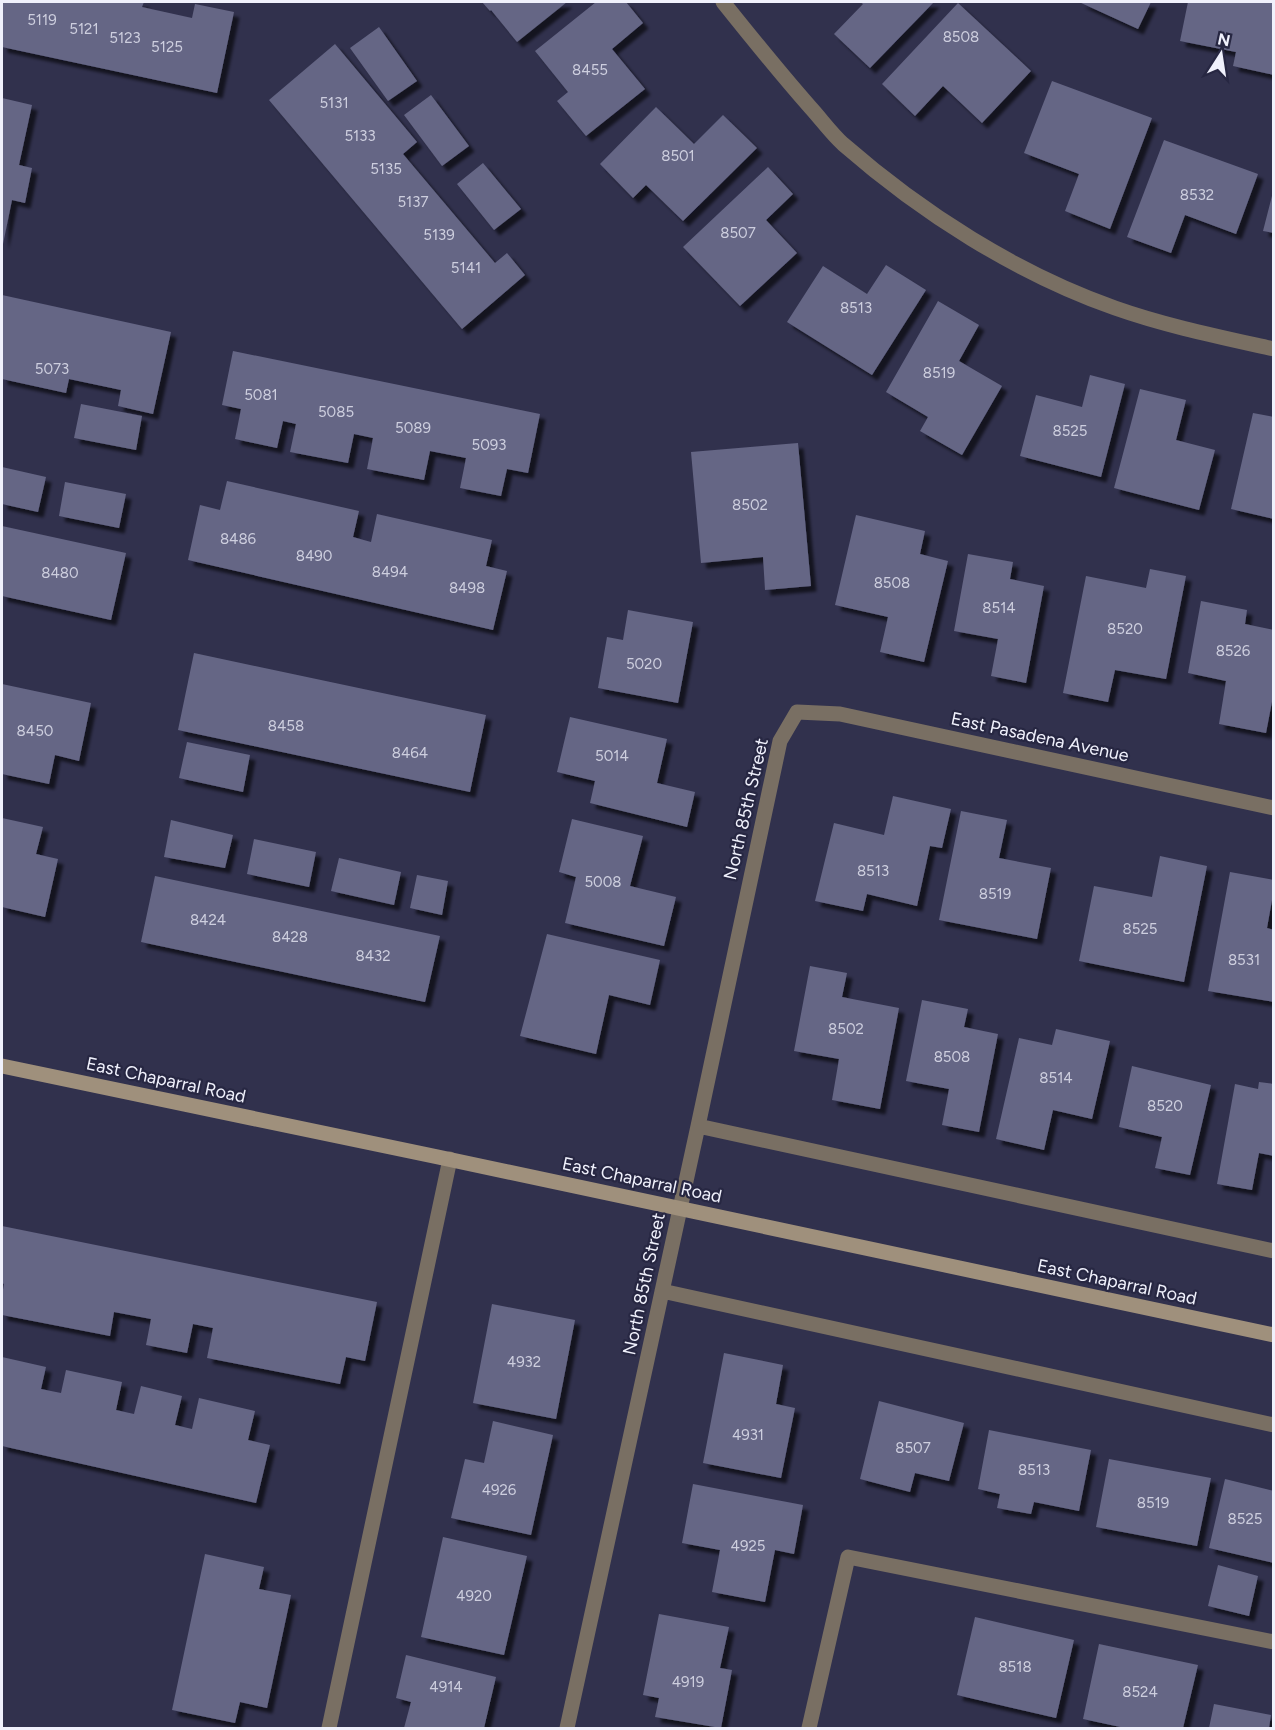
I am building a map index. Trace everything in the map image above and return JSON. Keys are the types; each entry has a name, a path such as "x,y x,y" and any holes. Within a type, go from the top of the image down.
{"main road":[{"name":"East Chaparral Road","path":"2,1066 1274,1335"}],"street":[{"path":"723,2 787,81 842,143 894,185 965,236 1036,275 1115,308 1190,330 1274,349"},
{"name":"East Pasadena Avenue","path":"797,712 840,714 1274,808"},
{"name":"North 85th Street","path":"567,1728 780,741 797,712"},
{"path":"698,1126 1274,1251"},
{"path":"329,1728 450,1159"},
{"path":"662,1292 1274,1425"},
{"path":"809,1728 848,1557 1274,1642"}],"building":[{"path":"2,2 144,2 142,7 192,18 195,4 234,12 217,93 2,47"},
{"path":"482,2 567,2 517,42"},
{"path":"596,2 626,2 643,23 612,49 645,89 586,136 557,101 568,92 535,51"},
{"path":"860,2 934,2 870,68 834,34 863,4"},
{"path":"1079,2 1151,2 1138,29"},
{"path":"1188,2 1274,2 1274,75 1233,66 1236,52 1180,41"},
{"path":"958,3 1031,71 982,123 943,86 915,116 882,84"},
{"path":"379,27 417,81 388,101 350,48"},
{"path":"335,44 417,142 403,154 495,263 507,253 525,275 462,329 269,100"},
{"path":"1052,81 1152,118 1110,229 1065,211 1079,174 1024,153"},
{"path":"431,95 469,146 442,166 404,115"},
{"path":"2,98 32,105 19,165 32,168 25,203 12,200 3,244"},
{"path":"656,107 694,144 723,115 757,148 683,221 646,185 633,198 600,164"},
{"path":"1164,140 1258,174 1236,234 1185,215 1171,253 1127,237"},
{"path":"483,163 521,209 494,230 457,184"},
{"path":"768,167 793,194 766,220 797,253 740,306 683,247"},
{"path":"1274,188 1274,233 1263,231"},
{"path":"886,265 926,290 872,375 787,322 823,266 867,294"},
{"path":"2,295 171,332 153,414 118,406 121,390 69,379 66,393 2,379"},
{"path":"938,301 979,325 959,361 1002,386 962,455 920,431 928,417 886,392"},
{"path":"233,351 540,414 528,473 507,469 501,496 460,488 466,458 430,451 424,480 367,469 373,438 354,434 348,463 290,452 296,424 283,421 277,448 235,439 241,409 222,405"},
{"path":"1090,375 1125,384 1101,477 1020,456 1036,395 1082,407"},
{"path":"1140,389 1186,400 1176,440 1215,450 1199,510 1114,488"},
{"path":"81,404 142,416 136,450 74,438"},
{"path":"1253,413 1274,417 1274,519 1231,509"},
{"path":"798,443 811,586 765,590 763,557 701,563 691,452"},
{"path":"2,467 46,477 38,512 2,504"},
{"path":"227,481 359,511 353,537 371,542 377,514 492,540 486,566 507,571 493,630 188,560 200,505 220,510"},
{"path":"65,482 126,494 119,528 59,516"},
{"path":"856,515 925,531 920,554 948,561 924,662 880,652 888,617 835,605"},
{"path":"2,526 126,553 111,620 2,596"},
{"path":"968,554 1013,562 1010,579 1044,586 1026,683 991,676 998,639 954,631"},
{"path":"1150,569 1186,576 1166,679 1115,670 1108,702 1063,693 1086,576 1146,588"},
{"path":"1201,601 1247,610 1245,624 1274,630 1274,691 1266,733 1219,724 1226,681 1188,673"},
{"path":"628,610 693,622 678,703 598,688 607,637 623,640"},
{"path":"194,653 486,715 470,792 178,730"},
{"path":"2,684 91,703 79,761 55,755 49,784 2,774"},
{"path":"570,717 667,739 657,783 695,792 687,827 590,803 595,781 557,772"},
{"path":"187,742 250,755 243,792 179,778"},
{"path":"893,796 951,809 942,848 930,846 917,906 867,894 863,911 815,901 834,823 884,835"},
{"path":"961,811 1007,820 999,858 1051,868 1037,939 939,920"},
{"path":"2,818 43,827 36,854 58,859 45,917 2,907"},
{"path":"572,819 643,836 630,886 676,897 664,946 565,923 576,877 559,872"},
{"path":"171,820 233,835 225,868 164,857"},
{"path":"254,839 316,852 309,887 247,874"},
{"path":"1160,856 1207,866 1184,982 1079,961 1094,886 1152,897"},
{"path":"339,858 401,872 394,905 331,891"},
{"path":"1230,872 1274,880 1267,928 1274,930 1274,1002 1208,991"},
{"path":"417,875 448,881 442,915 410,908"},
{"path":"155,876 440,936 425,1002 141,942"},
{"path":"547,934 660,960 650,1005 609,995 596,1054 520,1036"},
{"path":"810,966 847,973 842,997 899,1008 880,1109 832,1100 839,1059 794,1051"},
{"path":"922,1000 968,1009 964,1027 998,1034 979,1132 942,1125 949,1089 906,1081"},
{"path":"1056,1029 1110,1041 1092,1119 1053,1110 1044,1150 996,1139 1019,1038 1052,1045"},
{"path":"1132,1066 1211,1085 1190,1175 1155,1168 1162,1137 1119,1127"},
{"path":"1259,1082 1274,1084 1274,1156 1259,1153 1252,1190 1217,1184 1235,1084 1258,1089"},
{"path":"2,1226 377,1302 365,1361 346,1357 340,1384 207,1358 213,1328 193,1324 187,1353 146,1345 151,1319 114,1312 110,1336 2,1315 4,1284 2,1283"},
{"path":"492,1304 575,1320 556,1419 473,1403"},
{"path":"724,1353 783,1365 776,1404 795,1408 781,1478 703,1463"},
{"path":"2,1357 46,1367 41,1389 61,1393 66,1370 122,1382 116,1410 134,1414 141,1386 182,1396 175,1425 192,1429 199,1398 255,1411 248,1440 270,1445 256,1503 2,1446"},
{"path":"879,1401 964,1423 949,1481 915,1473 910,1492 860,1479"},
{"path":"493,1421 553,1435 531,1535 451,1518 465,1459 484,1463"},
{"path":"989,1430 1091,1450 1079,1511 1034,1502 1031,1514 997,1508 1000,1494 978,1489"},
{"path":"1109,1459 1211,1478 1197,1546 1096,1527"},
{"path":"1225,1479 1274,1491 1274,1563 1209,1548"},
{"path":"693,1484 803,1505 794,1554 775,1550 765,1602 712,1592 720,1550 682,1543"},
{"path":"443,1537 527,1556 504,1655 421,1637"},
{"path":"205,1554 264,1567 259,1589 291,1595 267,1708 240,1702 235,1723 172,1710"},
{"path":"1218,1565 1258,1576 1249,1616 1208,1606"},
{"path":"659,1614 729,1627 720,1668 732,1670 721,1728 655,1717 659,1698 643,1695"},
{"path":"975,1617 1074,1640 1056,1718 957,1695"},
{"path":"1099,1644 1198,1665 1183,1728 1125,1728 1083,1719"},
{"path":"406,1655 496,1677 484,1728 404,1728 411,1702 396,1698"},
{"path":"1214,1704 1271,1715 1269,1728 1209,1728"}]}
